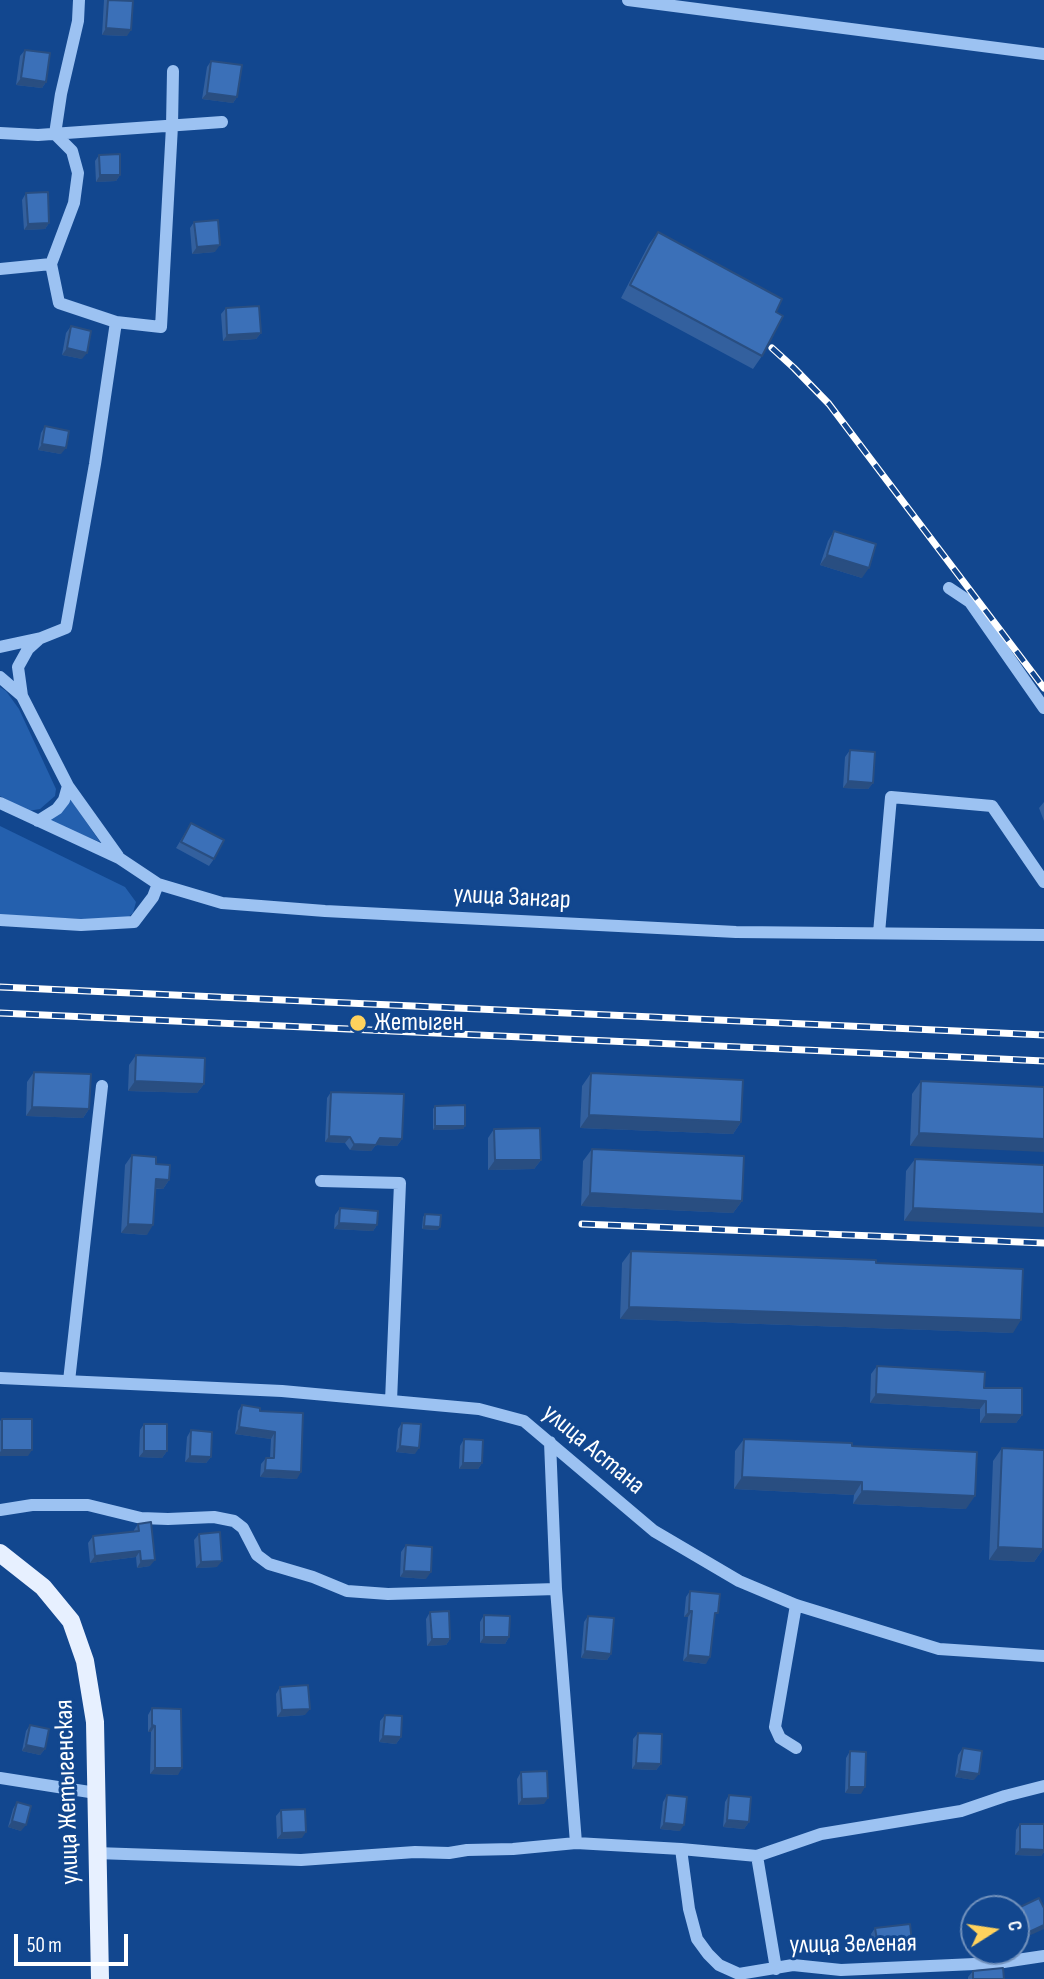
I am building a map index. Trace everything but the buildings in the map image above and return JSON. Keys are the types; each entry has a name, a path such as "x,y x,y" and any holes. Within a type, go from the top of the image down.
{"main road":[{"name":"улица Жетыгенская","path":"2,1557 43,1587 71,1621 85,1661 95,1722 100,1979"}],"street":[{"path":"55,134 78,21 79,0"},
{"path":"628,0 1044,54"},
{"path":"55,134 72,151 78,173 74,203 51,264 59,303 116,323 161,327 173,71"},
{"path":"0,133 55,134 222,122"},
{"path":"0,268 51,264"},
{"path":"0,647 40,638 66,628 116,323"},
{"path":"949,588 970,602 1044,708"},
{"path":"40,638 28,649 18,667 22,696 68,786 119,858"},
{"path":"0,677 22,696"},
{"path":"38,821 57,809 64,800 68,786"},
{"path":"879,933 891,797 992,806 1044,882"},
{"name":"улица Зангар","path":"0,803 119,858 158,884 222,903 325,911 722,931 1044,935"},
{"path":"0,920 81,925 134,922 153,897 158,884"},
{"path":"69,1381 102,1086"},
{"path":"321,1181 400,1183 391,1401"},
{"name":"улица Астана","path":"0,1378 282,1391 479,1409 524,1421 654,1531 739,1581 796,1605 939,1649 1044,1656"},
{"path":"550,1442 556,1589 576,1843"},
{"path":"0,1510 32,1505 88,1505 141,1518 214,1517 234,1521 243,1528 257,1555 268,1564 313,1577 347,1591 388,1594 556,1589"},
{"path":"796,1605 775,1727 780,1738 796,1748"},
{"path":"0,1778 96,1793"},
{"path":"96,1853 302,1860 415,1852 449,1853 576,1843 757,1856 821,1834 961,1811 1044,1786"},
{"path":"681,1849 697,1939 708,1954 719,1965 739,1973 776,1969"},
{"name":"улица Зеленая","path":"757,1856 776,1969 793,1965 841,1970 984,1964 1044,1956"}],"shaded area":[{"path":"0,687 19,709 56,789 55,796 40,809 28,811 0,796"},
{"path":"69,797 100,842 46,820"},
{"path":"0,826 125,887 136,902 133,913 127,918 84,919 0,915"}],"railway":[{"path":"772,348 829,404 1044,688"},
{"path":"0,987 1044,1035"},
{"path":"0,1013 1044,1061"},
{"path":"582,1224 1044,1243"}],"place":[{"name":"Жетыген","path":"358,1023"}]}
